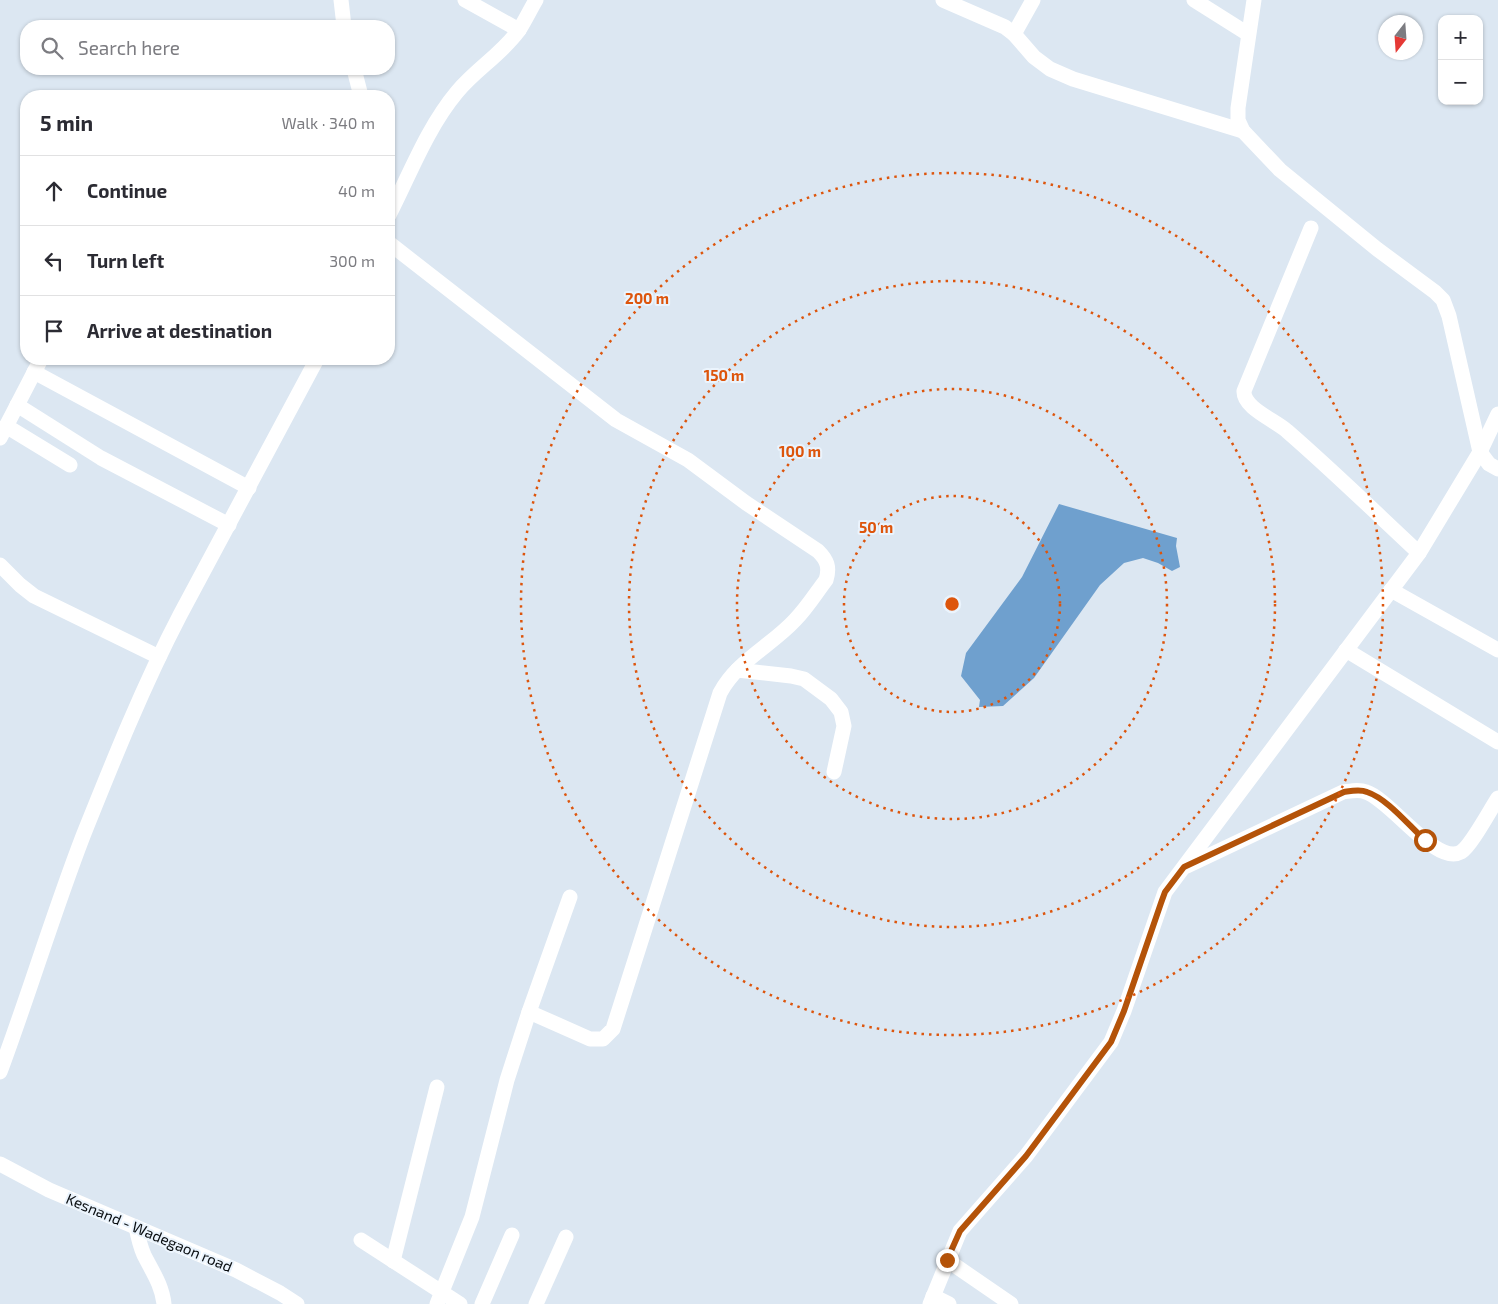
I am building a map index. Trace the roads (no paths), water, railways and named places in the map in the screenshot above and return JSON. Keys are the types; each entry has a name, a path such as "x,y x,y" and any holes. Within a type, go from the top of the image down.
{"street":[{"path":"341,0 343,20"},
{"path":"465,0 519,30"},
{"path":"395,197 456,93 519,30 536,0"},
{"path":"943,0 1005,27 1014,34 1034,57 1050,69 1073,79 1243,131"},
{"path":"1014,34 1033,0"},
{"path":"1194,0 1248,34"},
{"path":"1254,0 1238,108 1238,120 1243,131 1280,170 1377,249 1435,292 1442,300 1450,316 1480,452 1489,464 1498,469"},
{"path":"356,75 359,90"},
{"path":"1311,228 1244,391 1244,397 1250,405 1285,430 1419,553"},
{"path":"395,248 616,420 688,460 825,558 828,564 826,580 795,621 737,670 725,683 714,708 613,1029 603,1039 590,1039 529,1012"},
{"path":"70,465 3,432 37,365 249,488"},
{"path":"0,1072 83,837 158,657 314,365"},
{"path":"17,405 101,458 229,525"},
{"path":"949,1304 932,1300 960,1231 1026,1156 1111,1042 1124,1011 1165,892 1419,553 1480,452 1498,414"},
{"path":"0,565 34,596 158,657"},
{"path":"1391,590 1498,650"},
{"path":"1346,650 1498,742"},
{"path":"737,670 804,679 831,699 841,712 844,720 834,772"},
{"path":"1184,867 1344,792 1359,790 1367,792 1386,804 1425,840 1440,850 1450,854 1457,854 1467,847 1498,798"},
{"path":"439,1298 472,1216 507,1080 570,897"},
{"path":"393,1261 437,1087"},
{"name":"Kesnand - Wadegaon road","path":"0,1164 49,1190 236,1270 297,1304"},
{"path":"136,1228 143,1253 158,1280 164,1304"},
{"path":"482,1304 512,1235"},
{"path":"536,1304 566,1237"},
{"path":"361,1240 393,1261 439,1298 460,1304"},
{"path":"947,1260 1011,1304"}],"water":[{"path":"1059,504 1177,538 1176,546 1180,567 1172,571 1158,563 1143,558 1124,563 1100,585 1034,678 1003,706 979,707 980,700 961,676 966,653 1022,577"}]}
